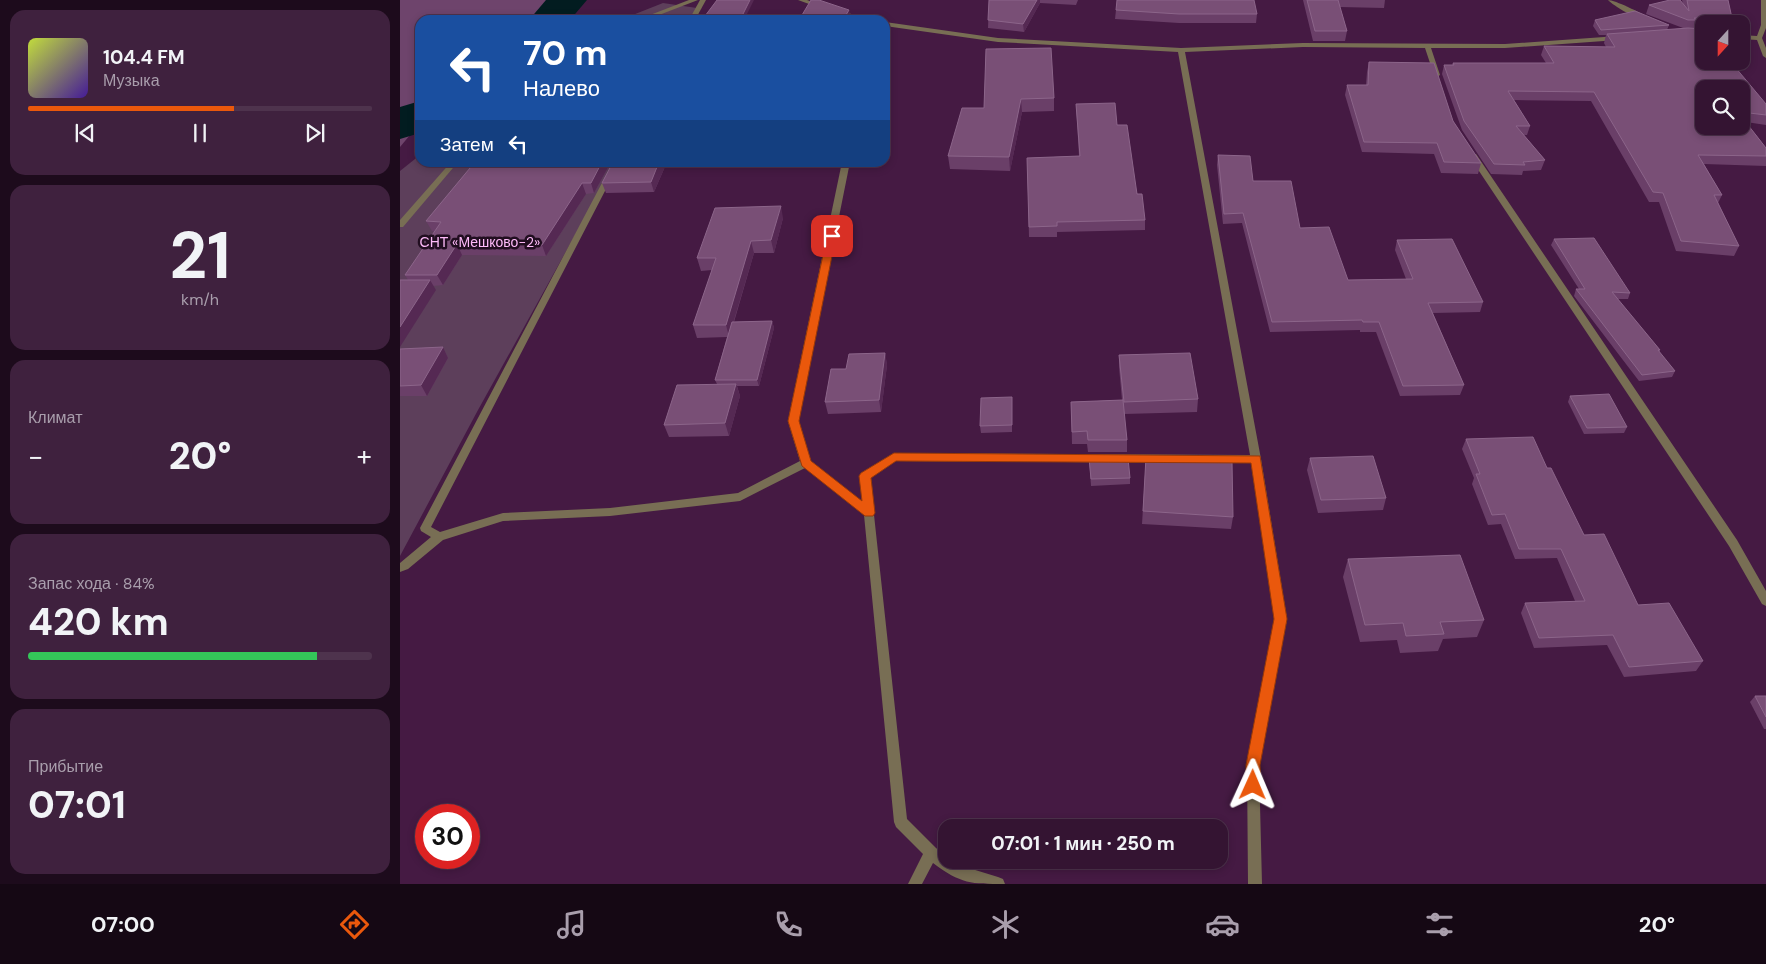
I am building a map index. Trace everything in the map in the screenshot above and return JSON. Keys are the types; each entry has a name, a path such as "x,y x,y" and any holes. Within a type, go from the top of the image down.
{"street":[{"path":"654,15 694,0"},
{"path":"695,15 703,0"},
{"path":"800,0 850,15"},
{"path":"1610,0 1622,8 1649,18"},
{"path":"1764,0 1765,25 1759,38 1766,56"},
{"path":"890,25 998,40 1181,50 1303,45 1504,46 1628,37"},
{"path":"1750,38 1759,38"},
{"path":"1427,45 1442,88"},
{"path":"1181,50 1256,459 1281,619 1253,765 1255,884"},
{"path":"1467,147 1733,543 1766,602"},
{"path":"400,225 451,167"},
{"path":"439,537 425,528 614,167"},
{"path":"845,167 793,421 806,463 869,513"},
{"path":"998,884 955,871 931,853 900,822 865,476 894,457 1256,459"},
{"path":"400,568 439,537 503,517 610,512 740,497 806,463"},
{"path":"915,884 931,853"}],"green space":[{"path":"663,3 697,8 694,15 633,15"},
{"name":"СНТ «Мешково-2»","path":"415,159 415,167 613,167 478,410 400,556 400,171"}],"shaded area":[{"path":"400,0 559,0 547,15 415,15 415,129 400,147"}],"building":[{"path":"717,0 750,0 742,15 706,15"},
{"path":"811,0 819,0 849,10 846,15 802,15"},
{"path":"989,0 1037,0 1023,24 988,20"},
{"path":"1117,0 1254,0 1257,14 1179,14 1116,10"},
{"path":"1307,0 1338,0 1347,31 1315,31"},
{"path":"1670,0 1680,0 1689,11 1687,0 1728,0 1731,15 1695,15 1695,20 1688,20 1649,5"},
{"path":"1635,11 1669,25 1601,30 1595,20"},
{"path":"1695,28 1695,70 1738,70 1746,80 1695,80 1695,135 1750,135 1750,128 1766,148 1766,156 1698,155 1722,195 1714,195 1739,246 1681,241 1663,193 1653,192 1594,92 1508,91 1530,126 1516,126 1545,160 1523,162 1525,165 1494,164 1464,121 1444,65 1454,65 1453,63 1554,63 1544,46 1615,47 1607,34"},
{"path":"1051,48 1054,98 1021,99 1009,157 948,156 962,108 984,108 986,49"},
{"path":"1369,62 1434,63 1453,121 1481,163 1444,162 1437,143 1364,142 1347,85 1368,85"},
{"path":"1750,85 1766,104 1766,115 1750,113"},
{"path":"1115,103 1117,125 1127,125 1137,194 1142,194 1145,220 1057,222 1057,226 1029,227 1027,158 1080,156 1076,104"},
{"path":"1218,155 1250,156 1253,181 1291,181 1300,228 1329,227 1348,280 1413,279 1397,240 1452,239 1483,302 1428,303 1464,385 1403,386 1379,322 1363,322 1362,320 1272,322 1243,213 1224,214"},
{"path":"471,167 599,167 591,183 582,183 542,245 457,244 437,275 405,275 441,222 426,221"},
{"path":"610,167 657,167 651,182 602,183"},
{"path":"781,206 771,240 751,241 726,325 693,325 716,258 697,258 715,208"},
{"path":"1594,238 1630,293 1612,292 1675,371 1642,375 1576,289 1585,289 1554,239"},
{"path":"400,280 430,280 400,327"},
{"path":"772,321 757,380 715,380 732,322"},
{"path":"443,347 421,385 400,386 400,349"},
{"path":"885,353 879,400 825,402 831,369 846,369 849,354"},
{"path":"1190,353 1198,399 1124,402 1119,355"},
{"path":"736,384 725,423 664,425 677,385"},
{"path":"1609,394 1627,427 1587,428 1570,396"},
{"path":"1012,397 1012,425 980,426 981,398"},
{"path":"1123,400 1127,440 1088,440 1087,431 1072,432 1071,402"},
{"path":"1533,437 1547,468 1551,468 1584,535 1604,534 1638,605 1669,603 1703,661 1629,667 1613,635 1539,638 1525,603 1585,601 1561,549 1519,549 1505,514 1492,515 1476,474 1480,474 1466,439"},
{"path":"1373,456 1386,498 1321,500 1310,458"},
{"path":"1146,457 1232,462 1233,517 1143,511"},
{"path":"1089,458 1128,458 1130,478 1091,479"},
{"path":"1460,555 1484,620 1440,622 1444,634 1406,636 1403,623 1365,625 1348,559"},
{"path":"1755,696 1766,696 1766,717"}],"waterway":[{"path":"553,15 568,0"},
{"path":"400,126 415,117"}],"route":[{"path":"832,236 793,421 806,463 869,513 865,476 894,457 1256,459 1281,619 1253,765 1253,785"}]}
